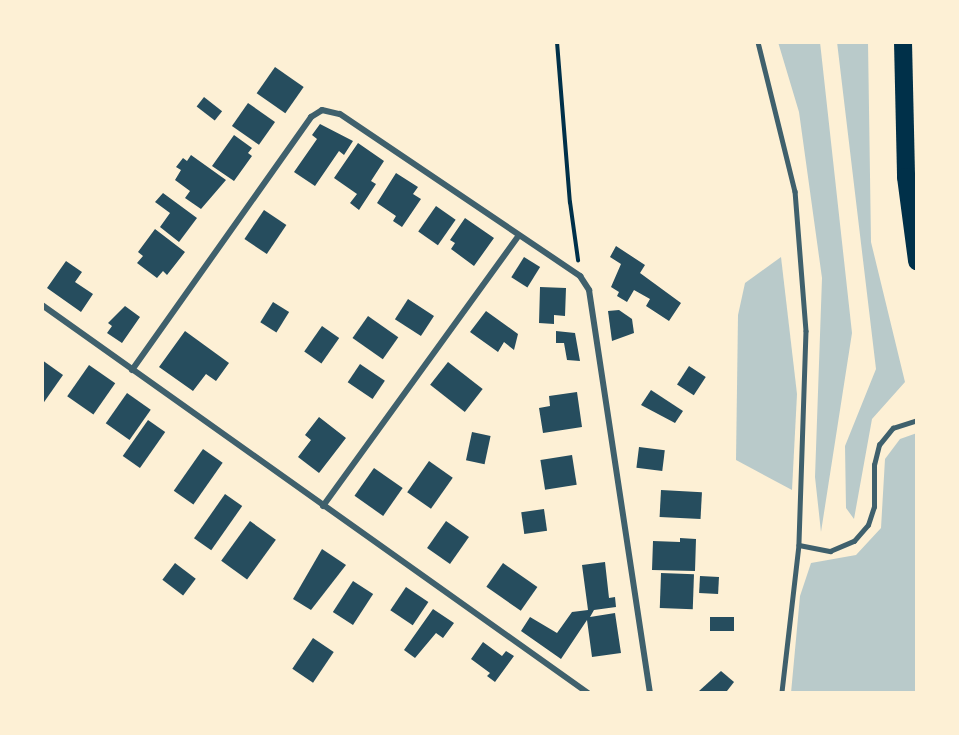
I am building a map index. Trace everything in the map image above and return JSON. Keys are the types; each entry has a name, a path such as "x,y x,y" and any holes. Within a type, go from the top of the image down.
{"highway":[{"path":"903,42 906,177 917,261"}],"street":[{"path":"132,370 311,117 322,110 340,114 518,237 580,276 589,290 650,693"},
{"path":"323,506 518,237"},
{"path":"42,305 588,693"}],"lane":[{"path":"758,42 795,191 806,331 799,545 782,693"},
{"path":"799,545 830,551 854,541 868,525 874,507 874,465 879,445 893,428 917,420"}],"path":[{"path":"557,42 570,202 580,276"}],"shaded area":[{"path":"778,42 820,42 852,333 821,532 815,477 822,278 799,112"},
{"path":"837,42 868,42 871,242 905,382 872,419 854,519 846,508 845,446 876,369"},
{"path":"781,257 797,394 792,490 736,460 738,315 745,283"},
{"path":"917,433 917,693 791,693 800,596 811,563 856,555 881,528 885,459 900,439"}],"building":[{"path":"275,67 304,87 285,113 257,93"},
{"path":"204,97 222,111 215,121 197,106"},
{"path":"248,103 275,122 259,145 232,126"},
{"path":"320,124 353,141 344,155 339,151 315,186 294,172 317,139 312,135"},
{"path":"234,135 252,148 248,153 252,156 234,181 212,166"},
{"path":"358,143 384,161 371,181 376,184 359,210 350,203 357,194 334,178"},
{"path":"191,155 226,180 201,209 185,198 190,191 175,180 181,170 176,167 183,158 187,161"},
{"path":"396,173 418,187 413,194 421,199 402,227 393,221 396,216 377,203"},
{"path":"163,193 197,218 179,242 160,227 170,213 155,202"},
{"path":"436,206 456,220 438,245 418,231"},
{"path":"264,210 286,225 267,254 244,239"},
{"path":"465,218 494,238 474,266 451,249 455,243 450,240"},
{"path":"155,229 185,252 167,275 163,271 157,278 137,263 143,256 138,252"},
{"path":"616,246 645,265 640,273 681,303 669,321 646,306 650,299 634,290 627,302 617,296 619,292 611,287 621,264 610,257"},
{"path":"524,257 540,267 527,287 511,277"},
{"path":"66,261 82,272 75,282 93,294 81,312 47,288"},
{"path":"540,287 566,288 565,316 554,315 554,324 539,323"},
{"path":"408,299 434,316 421,336 395,319"},
{"path":"273,302 289,312 276,332 260,322"},
{"path":"125,306 140,317 122,343 107,333 112,326 108,323"},
{"path":"619,310 632,319 634,333 612,341 608,311"},
{"path":"486,311 518,334 514,350 504,342 498,352 470,332"},
{"path":"368,316 398,337 383,359 353,338"},
{"path":"322,326 339,338 321,363 304,351"},
{"path":"185,331 229,363 216,381 206,374 193,391 159,367"},
{"path":"556,331 575,333 580,361 567,360 564,343 556,343"},
{"path":"42,360 63,375 42,405"},
{"path":"448,362 483,389 465,412 430,385"},
{"path":"360,364 385,381 373,399 348,382"},
{"path":"89,365 115,383 93,414 67,396"},
{"path":"689,366 706,377 694,395 677,384"},
{"path":"651,390 683,411 675,423 641,405"},
{"path":"577,392 582,427 543,433 539,408 550,406 549,396"},
{"path":"127,393 151,410 130,440 106,423"},
{"path":"319,417 346,438 319,473 298,457 311,440 305,435"},
{"path":"148,420 165,432 140,468 123,456"},
{"path":"472,432 491,436 485,464 466,460"},
{"path":"639,447 665,450 662,471 636,468"},
{"path":"203,449 223,463 193,505 174,491"},
{"path":"572,455 577,485 545,490 540,460"},
{"path":"429,461 453,478 431,509 407,492"},
{"path":"374,468 403,488 383,516 354,496"},
{"path":"661,490 702,492 701,519 660,517"},
{"path":"225,494 242,506 211,550 194,538"},
{"path":"544,509 547,531 524,534 521,512"},
{"path":"250,521 276,540 247,579 221,561"},
{"path":"446,521 469,537 450,564 427,548"},
{"path":"680,538 696,539 695,571 652,570 653,541 680,542"},
{"path":"322,549 346,565 311,610 293,599"},
{"path":"605,562 609,598 615,597 616,607 594,610 590,617 615,613 621,653 592,657 587,620 561,659 521,631 530,617 557,633 572,612 588,610 582,565"},
{"path":"175,563 196,579 183,595 162,580"},
{"path":"503,563 537,587 521,611 486,587"},
{"path":"661,573 694,574 693,609 660,608"},
{"path":"700,576 719,577 718,594 699,593"},
{"path":"353,581 373,594 353,625 333,612"},
{"path":"406,587 428,602 413,625 390,610"},
{"path":"433,609 454,623 443,638 436,633 415,658 404,650"},
{"path":"710,617 734,617 734,631 710,631"},
{"path":"313,638 334,652 313,683 292,669"},
{"path":"483,642 502,656 506,651 514,656 495,682 487,676 490,673 471,659"},
{"path":"721,671 734,682 727,691 699,691"}]}
